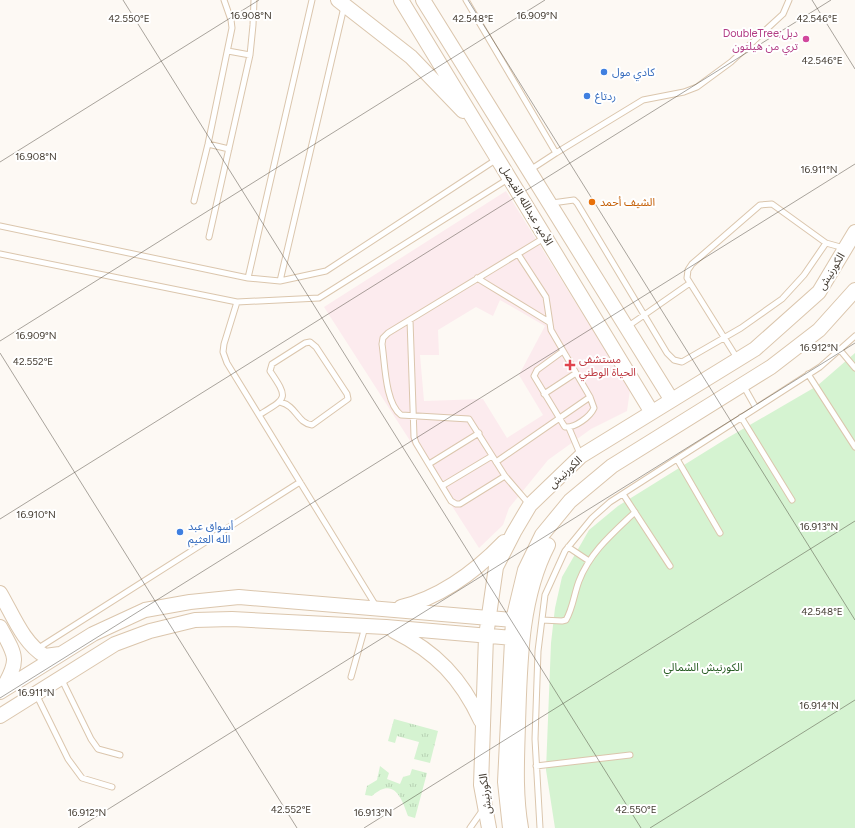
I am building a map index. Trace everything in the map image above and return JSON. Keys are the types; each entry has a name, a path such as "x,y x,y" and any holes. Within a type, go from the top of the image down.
{"street":[{"name":"الأمير عبدالله الفيصل","path":"401,0 651,411"},
{"name":"الأمير عبدالله الفيصل","path":"423,0 671,399"},
{"path":"429,0 433,15"},
{"path":"341,2 410,57 482,132"},
{"name":"الكورنيش","path":"489,828 481,785 486,636 488,618 496,567 530,505 581,456 651,411 755,349 819,292 855,232"},
{"name":"الكورنيش","path":"510,828 505,782 513,620 525,570 542,535 570,501 612,466 771,367 819,330 855,290"},
{"path":"521,828 517,772 519,697 525,621 532,585 541,559 552,537 571,510 595,481"},
{"path":"383,609 423,600 437,594 464,578 484,562 514,532"},
{"path":"0,593 27,640 35,650 45,656 60,654"},
{"path":"0,692 93,634 145,610 190,602 239,597 513,620"},
{"path":"0,716 115,644 150,631 195,620 232,619 386,627 512,638"},
{"path":"0,627 16,660 12,673 0,692"},
{"path":"386,627 414,641 437,657 464,689 483,724"},
{"path":"16,660 35,650"}],"lane":[{"path":"194,201 208,144 232,28 231,20 224,0"},
{"path":"209,237 250,55 254,0"},
{"path":"248,278 312,0"},
{"path":"466,0 556,153"},
{"path":"529,171 643,100 684,92 697,87 712,78 782,14 789,0"},
{"path":"280,281 341,2"},
{"path":"228,51 250,55"},
{"path":"208,144 229,149"},
{"path":"0,226 248,278 280,281 326,271 498,158"},
{"path":"0,254 237,302 319,298 510,178"},
{"path":"550,204 574,200 577,203 667,353 674,360 682,362 742,328 782,299 804,275 826,243"},
{"path":"738,360 687,278 688,270 692,264 760,205 772,204 826,243 845,249"},
{"path":"530,505 505,476 469,419 401,415 390,400 382,344 383,338 388,333 546,237"},
{"path":"518,254 546,297 551,330 590,397 594,408 592,413 569,428"},
{"path":"477,278 549,322"},
{"path":"626,328 690,283"},
{"path":"237,302 223,352 227,364 300,482 383,609"},
{"path":"410,320 414,437 451,501 456,504 460,504 505,476"},
{"path":"540,828 535,739 538,651 545,595 568,547 592,518 610,502 808,374 840,350 855,336"},
{"path":"259,415 280,402 283,392 270,371 272,364 305,343 310,342 316,347 347,394 348,400 312,425 303,422 292,406 280,402"},
{"path":"840,350 855,368"},
{"path":"563,351 537,370 534,376 559,419 565,427 569,428 581,456"},
{"path":"544,394 576,374"},
{"path":"808,374 855,447"},
{"path":"743,384 756,408"},
{"path":"496,462 590,397"},
{"path":"741,418 792,500"},
{"path":"429,464 479,433"},
{"path":"442,486 492,456"},
{"path":"677,459 720,533"},
{"path":"35,650 300,482"},
{"path":"623,494 670,566"},
{"path":"542,620 566,620 579,581 588,561 605,540 635,512"},
{"path":"568,547 588,561"},
{"path":"351,677 365,626"},
{"path":"61,677 91,739 98,749 120,755"},
{"path":"36,693 68,759 82,778 112,787"},
{"path":"536,766 630,755"},
{"path":"470,828 485,806"}],"shaded area":[{"name":"مستشفى الحياة الوطني","path":"506,191 630,390 627,411 591,429 548,460 509,508 503,525 479,548 324,307","holes":["500,300 545,326 519,375 543,415 507,438 483,399 424,401 420,355 439,355 438,330 476,307 493,316"]}],"green space":[{"name":"الكورنيش الشمالي","path":"855,353 855,828 555,828 546,770 551,643 555,608 562,577 589,530 618,506 729,437 817,386"},
{"path":"394,719 438,731 430,763 414,759 419,742 397,736 395,743 388,741"},
{"path":"380,766 389,773 387,779 400,784 403,777 410,775 412,769 427,773 415,818 408,816 400,797 391,789 386,788 380,790 372,796 365,795 367,786 377,780"}],"place":[{"name":"DoubleTree;دبل تري من هيلتون","path":"806,39"},
{"name":"كادي مول","path":"604,72"},
{"name":"ردتاغ","path":"587,96"},
{"name":"الشيف أحمد","path":"592,202"},
{"name":"مستشفى الحياة الوطني","path":"570,365"},
{"name":"أسواق عبد الله العثيم","path":"180,532"}]}
